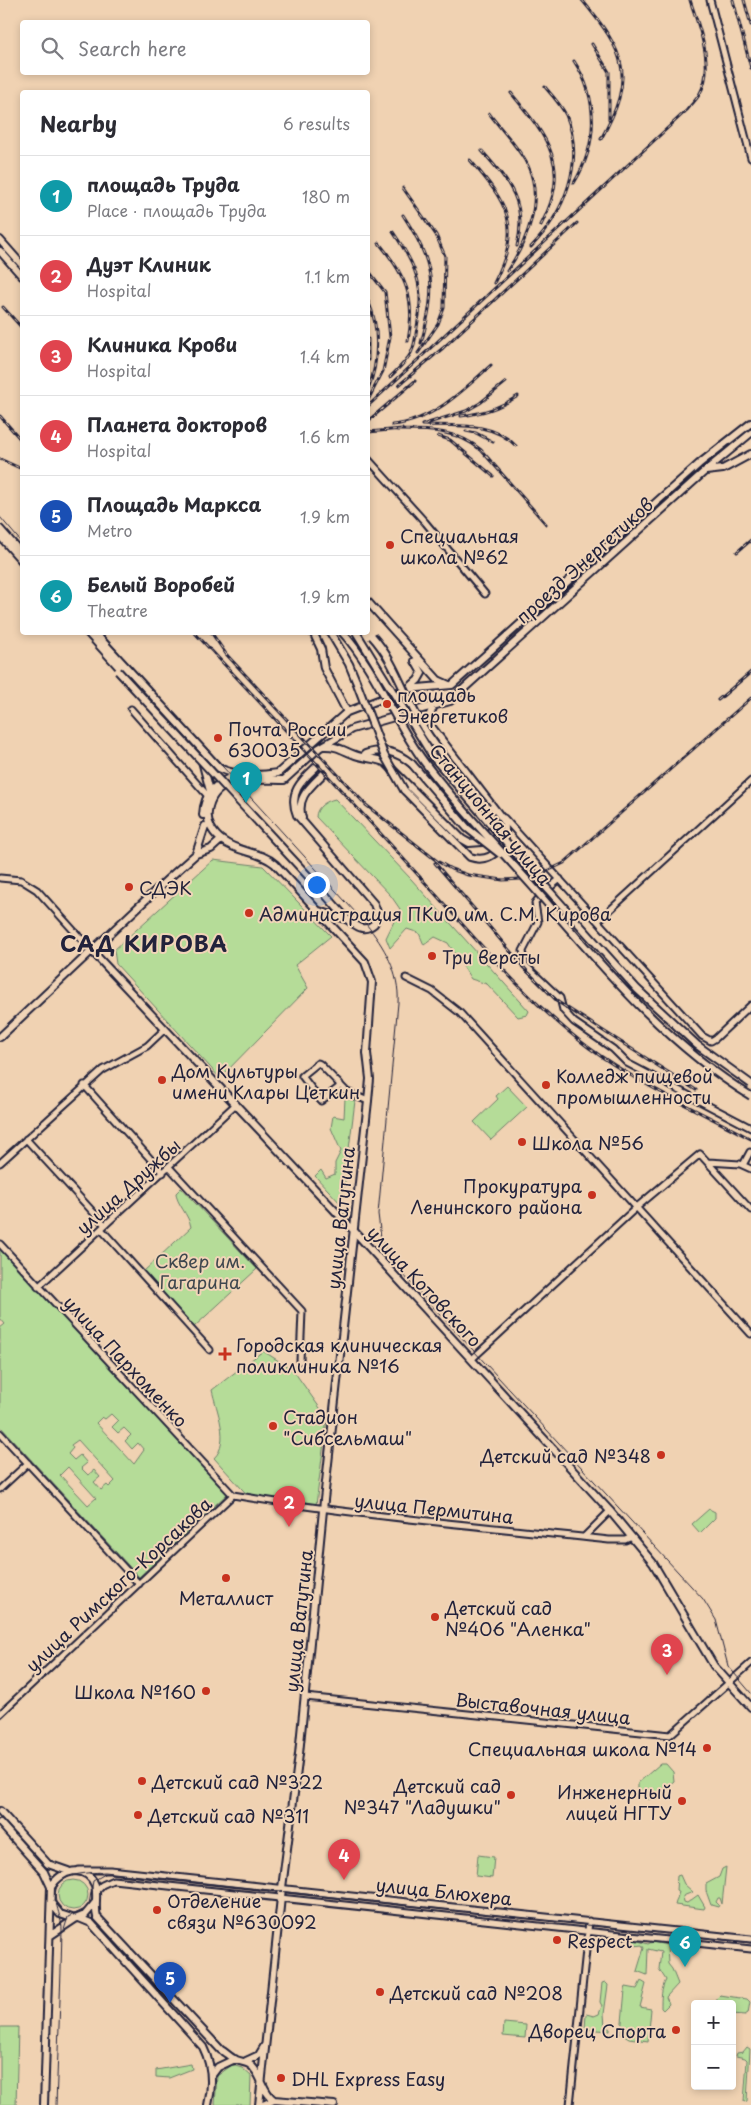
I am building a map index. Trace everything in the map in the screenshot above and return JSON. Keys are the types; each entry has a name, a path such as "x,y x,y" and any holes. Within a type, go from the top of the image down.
{"main road":[{"path":"0,240 20,263"},
{"path":"0,251 20,274"},
{"path":"744,428 751,415"},
{"name":"проезд Энергетиков","path":"451,685 699,464 751,423"},
{"name":"проезд Энергетиков","path":"436,703 450,701 721,456 751,434"},
{"path":"705,471 723,469 751,454"},
{"path":"721,456 718,465 723,469"},
{"path":"0,529 20,552"},
{"path":"0,536 20,559"},
{"path":"370,604 438,680 451,685"},
{"path":"370,611 421,669 420,676 407,689"},
{"path":"322,746 338,747 359,756 374,757 386,763 462,839 469,843 482,842 491,834 493,822 487,808 428,734 386,656 370,634"},
{"path":"90,635 202,761 208,793 204,810 205,826 196,854"},
{"path":"97,635 218,768 229,773 278,773 347,712 407,689 451,685"},
{"path":"314,635 321,649 326,673 347,712"},
{"path":"332,635 349,664 384,755 404,790 466,854 476,859 491,856 502,845 506,829 498,812 434,731 430,716 436,703"},
{"name":"Станционная улица","path":"344,635 363,659 425,763 630,997 690,1052 751,1096"},
{"name":"Станционная улица","path":"358,635 433,757 519,857 636,989 697,1045 751,1084"},
{"path":"362,635 364,644"},
{"path":"108,655 118,670 349,921 359,928 367,928 376,921 377,908 307,829 296,811 294,794 301,782 316,767"},
{"path":"219,842 207,818 211,798 228,784 248,780 284,780 322,746 352,729 402,716 436,703"},
{"path":"359,756 387,751 395,752 412,764 467,828 513,864"},
{"path":"208,793 225,780 246,774"},
{"path":"307,829 301,816 302,800 306,790 323,774"},
{"path":"205,826 229,850 265,856 271,860 316,909 349,921"},
{"path":"0,1037 196,854 211,849 219,842"},
{"name":"улица Ватутина","path":"259,2105 282,1888 306,1697 370,1079 367,1053 372,982 365,962 316,909"},
{"name":"улица Котовского","path":"92,951 354,1231 610,1511 653,1563 706,1654 728,1683 751,1707"},
{"path":"0,1811 48,1864 89,1877 96,1891 98,1917 202,2031 234,2059 246,2061 256,2070 269,2096 274,2100"},
{"path":"0,1823 44,1872 51,1887 51,1935 44,2105"},
{"path":"51,1887 57,1878 72,1871"},
{"path":"51,1935 64,1924 77,1919 91,1910 96,1902"},
{"path":"51,1903 60,1914 91,1923 203,2047 208,2057 212,2075 209,2104"},
{"path":"246,2061 259,2055 267,2042"},
{"path":"212,2075 218,2066 234,2059"},
{"path":"263,2105 274,2100 334,2105"}],"street":[{"path":"710,0 751,158"},
{"path":"370,461 425,522 485,594"},
{"path":"131,709 208,793"},
{"path":"599,920 751,782"},
{"name":"Станционная улица","path":"498,812 599,920 702,1036 711,1041 716,1038 751,1005"},
{"name":"улица Котовского","path":"0,878 21,880 36,890 92,951"},
{"path":"560,879 542,894 535,903 538,922 523,952 525,965 560,998 563,1010 574,1022 613,1049 628,1063 751,1128"},
{"path":"406,978 432,990 460,1013 638,1207 751,1334"},
{"path":"0,1163 84,1085 119,1060 147,1046 165,1029"},
{"path":"340,1084 337,1089 322,1101 302,1076 318,1063 340,1084 347,1092 368,1101"},
{"path":"84,1085 163,1172"},
{"name":"улица Дружбы","path":"38,1287 236,1104"},
{"path":"26,1139 210,1350"},
{"path":"743,1165 750,1152"},
{"path":"472,1360 638,1207 700,1154 751,1210"},
{"path":"708,1162 716,1161 743,1165 751,1169"},
{"path":"169,1167 302,1311 300,1361"},
{"name":"улица Пархоменко","path":"0,1244 233,1495"},
{"path":"0,1433 139,1584"},
{"path":"0,1488 28,1463"},
{"name":"улица Пермитина","path":"233,1495 324,1510 484,1528 609,1540 625,1540 632,1537"},
{"name":"улица Римского-Корсакова","path":"0,1714 233,1495"},
{"path":"584,1537 610,1511"},
{"name":"Выставочная улица","path":"306,1697 670,1735 751,1663"},
{"name":"улица Блюхера","path":"72,1871 92,1869 282,1888 751,1940"},
{"name":"улица Блюхера","path":"96,1891 102,1885 113,1880 751,1949"},
{"path":"570,2105 590,1921"}],"green space":[{"path":"335,799 411,879 529,1011 527,1015 518,1017 487,984 471,979 448,943 435,937 424,945 419,933 407,929 390,948 386,938 400,909 391,896 316,817 316,813 322,805"},
{"path":"213,860 263,866 331,936 295,965 308,988 220,1078 116,964 114,950"},
{"path":"507,1086 527,1107 491,1140 474,1122 498,1099 496,1096"},
{"path":"345,1098 355,1101 342,1205 315,1176 321,1170 326,1178 335,1174 335,1163 341,1151 331,1128 333,1116 344,1118"},
{"name":"Сквер им. Гагарина","path":"181,1188 257,1269 194,1327 143,1272 191,1227 177,1197 176,1193"},
{"path":"0,1248 228,1493 139,1577 0,1426 0,1328 5,1324 0,1318","holes":["111,1414 118,1421 112,1427 118,1433 124,1428 131,1435 125,1441 132,1449 138,1443 144,1450 134,1464 96,1423 102,1417 105,1419","78,1440 115,1481 109,1487 107,1485 101,1490 94,1482 100,1477 94,1470 88,1475 81,1468 87,1463 80,1455 74,1460 68,1454 73,1448 71,1445","68,1467 96,1498 88,1505 60,1475"]},
{"name":"Стадион \"Сибсельмаш\"","path":"263,1351 293,1370 327,1418 316,1505 251,1499 214,1458 219,1451 222,1434 212,1390"},
{"path":"709,1509 715,1512 715,1518 700,1533 692,1524"},
{"path":"660,1764 666,1764 673,1772 674,1781 652,1799 646,1799 638,1791 638,1783"},
{"path":"478,1855 494,1857 492,1878 476,1876"},
{"path":"726,1867 722,1904 720,1898 718,1898 716,1902 719,1905 718,1907 711,1905 706,1891 706,1884 719,1877 722,1869"},
{"path":"680,1875 684,1884 693,1892 683,1896 684,1902 687,1903 698,1895 705,1907 704,1909 675,1905 679,1892 676,1890 677,1876"},
{"path":"73,1880 84,1884 88,1895 84,1906 73,1910 62,1906 58,1895 62,1884"},
{"path":"635,1940 648,1944 652,1942 667,1945 668,1964 678,1984 666,1997 669,2004 663,2010 661,2008 661,1997 666,1980 659,1969 661,1952 648,1949 647,1975 637,1971 644,1948 642,1945 634,1946 630,1941"},
{"path":"641,1981 646,1984 640,2007 651,2009 648,2041 629,2038 621,2033 626,1987 637,1989"},
{"path":"605,1982 608,1985 604,2014 605,2026 610,2031 585,2029 586,2014 594,2016 599,2014 602,2006 600,2002 602,1983"},
{"path":"720,1995 747,1999 750,2002 748,2013 745,2015 736,2014 736,2000 716,1999"},
{"path":"504,2023 526,2025 525,2038 503,2036"},
{"path":"0,2027 18,2027 16,2105 0,2105"},
{"path":"747,2047 750,2049 747,2101 744,2102 747,2060 736,2056 737,2053 743,2052"},
{"path":"191,2064 192,2069 169,2078 156,2077 156,2070"},
{"path":"232,2065 242,2068 251,2076 250,2105 215,2105 217,2076"}],"tram line":[{"path":"0,517 20,541"},
{"path":"103,635 366,924 385,951 394,971 398,992 378,1214 381,1238 389,1259 703,1599 716,1620 728,1666 751,1693"},
{"path":"56,2105 62,1924 55,1895 58,1885 73,1875 105,1872 751,1943"},
{"path":"64,1930 68,1917 85,1909 89,1904 93,1881 105,1874"}],"railway":[{"path":"582,0 608,35 617,51 621,66 622,81 619,98 601,139"},
{"path":"370,404 695,101 704,84 706,60 701,35 690,0"},
{"path":"733,0 751,68"},
{"path":"744,0 751,25"},
{"path":"592,44 609,72 609,120"},
{"path":"574,61 588,91 592,122 588,153 574,183"},
{"path":"531,247 553,219 562,203 568,186 574,151 572,133 566,115 545,87"},
{"path":"511,93 536,124 552,154 555,169 555,186 541,225"},
{"path":"489,113 515,145 528,166 533,179 534,207 531,220 521,247 507,271"},
{"path":"482,151 500,172 518,205 520,231 517,246"},
{"path":"470,160 494,190 502,203 507,217 509,231 508,246 494,283"},
{"path":"403,188 436,235 445,256 444,308 438,324 418,353"},
{"path":"403,215 422,248 430,276 429,306 421,343"},
{"path":"399,385 443,348 577,223"},
{"path":"390,377 404,363 412,350 420,300 417,276 393,232"},
{"path":"379,243 396,266 407,288 411,312 408,341"},
{"path":"370,273 385,292 390,337 383,371 370,396"},
{"path":"370,306 375,322 377,345 370,384"},
{"path":"3,307 20,326"},
{"path":"392,425 420,418 434,411 458,394 491,365"},
{"path":"370,419 415,381"},
{"path":"506,382 480,403 466,411 422,425 460,425 484,429 496,432 516,446"},
{"path":"461,416 491,409 518,396"},
{"path":"0,416 20,439"},
{"path":"370,432 402,429"},
{"path":"397,430 441,432 452,434 471,443 481,450 546,524"},
{"path":"466,431 476,433 493,442"},
{"path":"438,436 450,440 493,476"},
{"path":"0,459 20,468"},
{"path":"737,552 751,540"},
{"path":"197,635 500,966 542,1008 607,1061 668,1096 751,1139"},
{"path":"213,635 226,654 366,805 437,861 451,869 468,875 503,880 539,875 564,863 751,698"},
{"path":"718,700 751,672"},
{"path":"435,863 527,971 558,1002 696,1090"}],"place":[{"name":"Специальная школа №62","path":"390,545"},
{"name":"площадь Энергетиков","path":"387,704"},
{"name":"Почта России 630035","path":"218,738"},
{"name":"площадь Труда","path":"246,803"},
{"name":"СДЭК","path":"129,887"},
{"name":"Администрация ПКиО им. С.М. Кирова","path":"249,913"},
{"name":"Три версты","path":"432,956"},
{"name":"Дом Культуры имени Клары Цеткин","path":"162,1080"},
{"name":"Колледж пищевой промышленности","path":"546,1085"},
{"name":"Школа №56","path":"522,1142"},
{"name":"Прокуратура Ленинского района","path":"592,1195"},
{"name":"Городская клиническая поликлиника №16","path":"225,1354"},
{"name":"Стадион \"Сибсельмаш\"","path":"273,1426"},
{"name":"Детский сад №348","path":"661,1455"},
{"name":"Дуэт Клиник","path":"289,1527"},
{"name":"Металлист","path":"226,1578"},
{"name":"Детский сад №406 \"Аленка\"","path":"435,1617"},
{"name":"Клиника Крови","path":"667,1675"},
{"name":"Школа №160","path":"206,1691"},
{"name":"Специальная школа №14","path":"707,1748"},
{"name":"Детский сад №322","path":"142,1781"},
{"name":"Детский сад №347 \"Ладушки\"","path":"511,1795"},
{"name":"Инженерный лицей НГТУ","path":"682,1801"},
{"name":"Детский сад №311","path":"138,1815"},
{"name":"Планета докторов","path":"344,1880"},
{"name":"Отделение связи №630092","path":"157,1910"},
{"name":"Respect","path":"557,1940"},
{"name":"Белый Воробей","path":"685,1967"},
{"name":"Детский сад №208","path":"380,1992"},
{"name":"Площадь Маркса","path":"170,2003"},
{"name":"Дворец Спорта","path":"676,2030"},
{"name":"DHL Express Easy","path":"281,2078"}],"district":[{"name":"САД КИРОВА","path":"144,942"}]}
